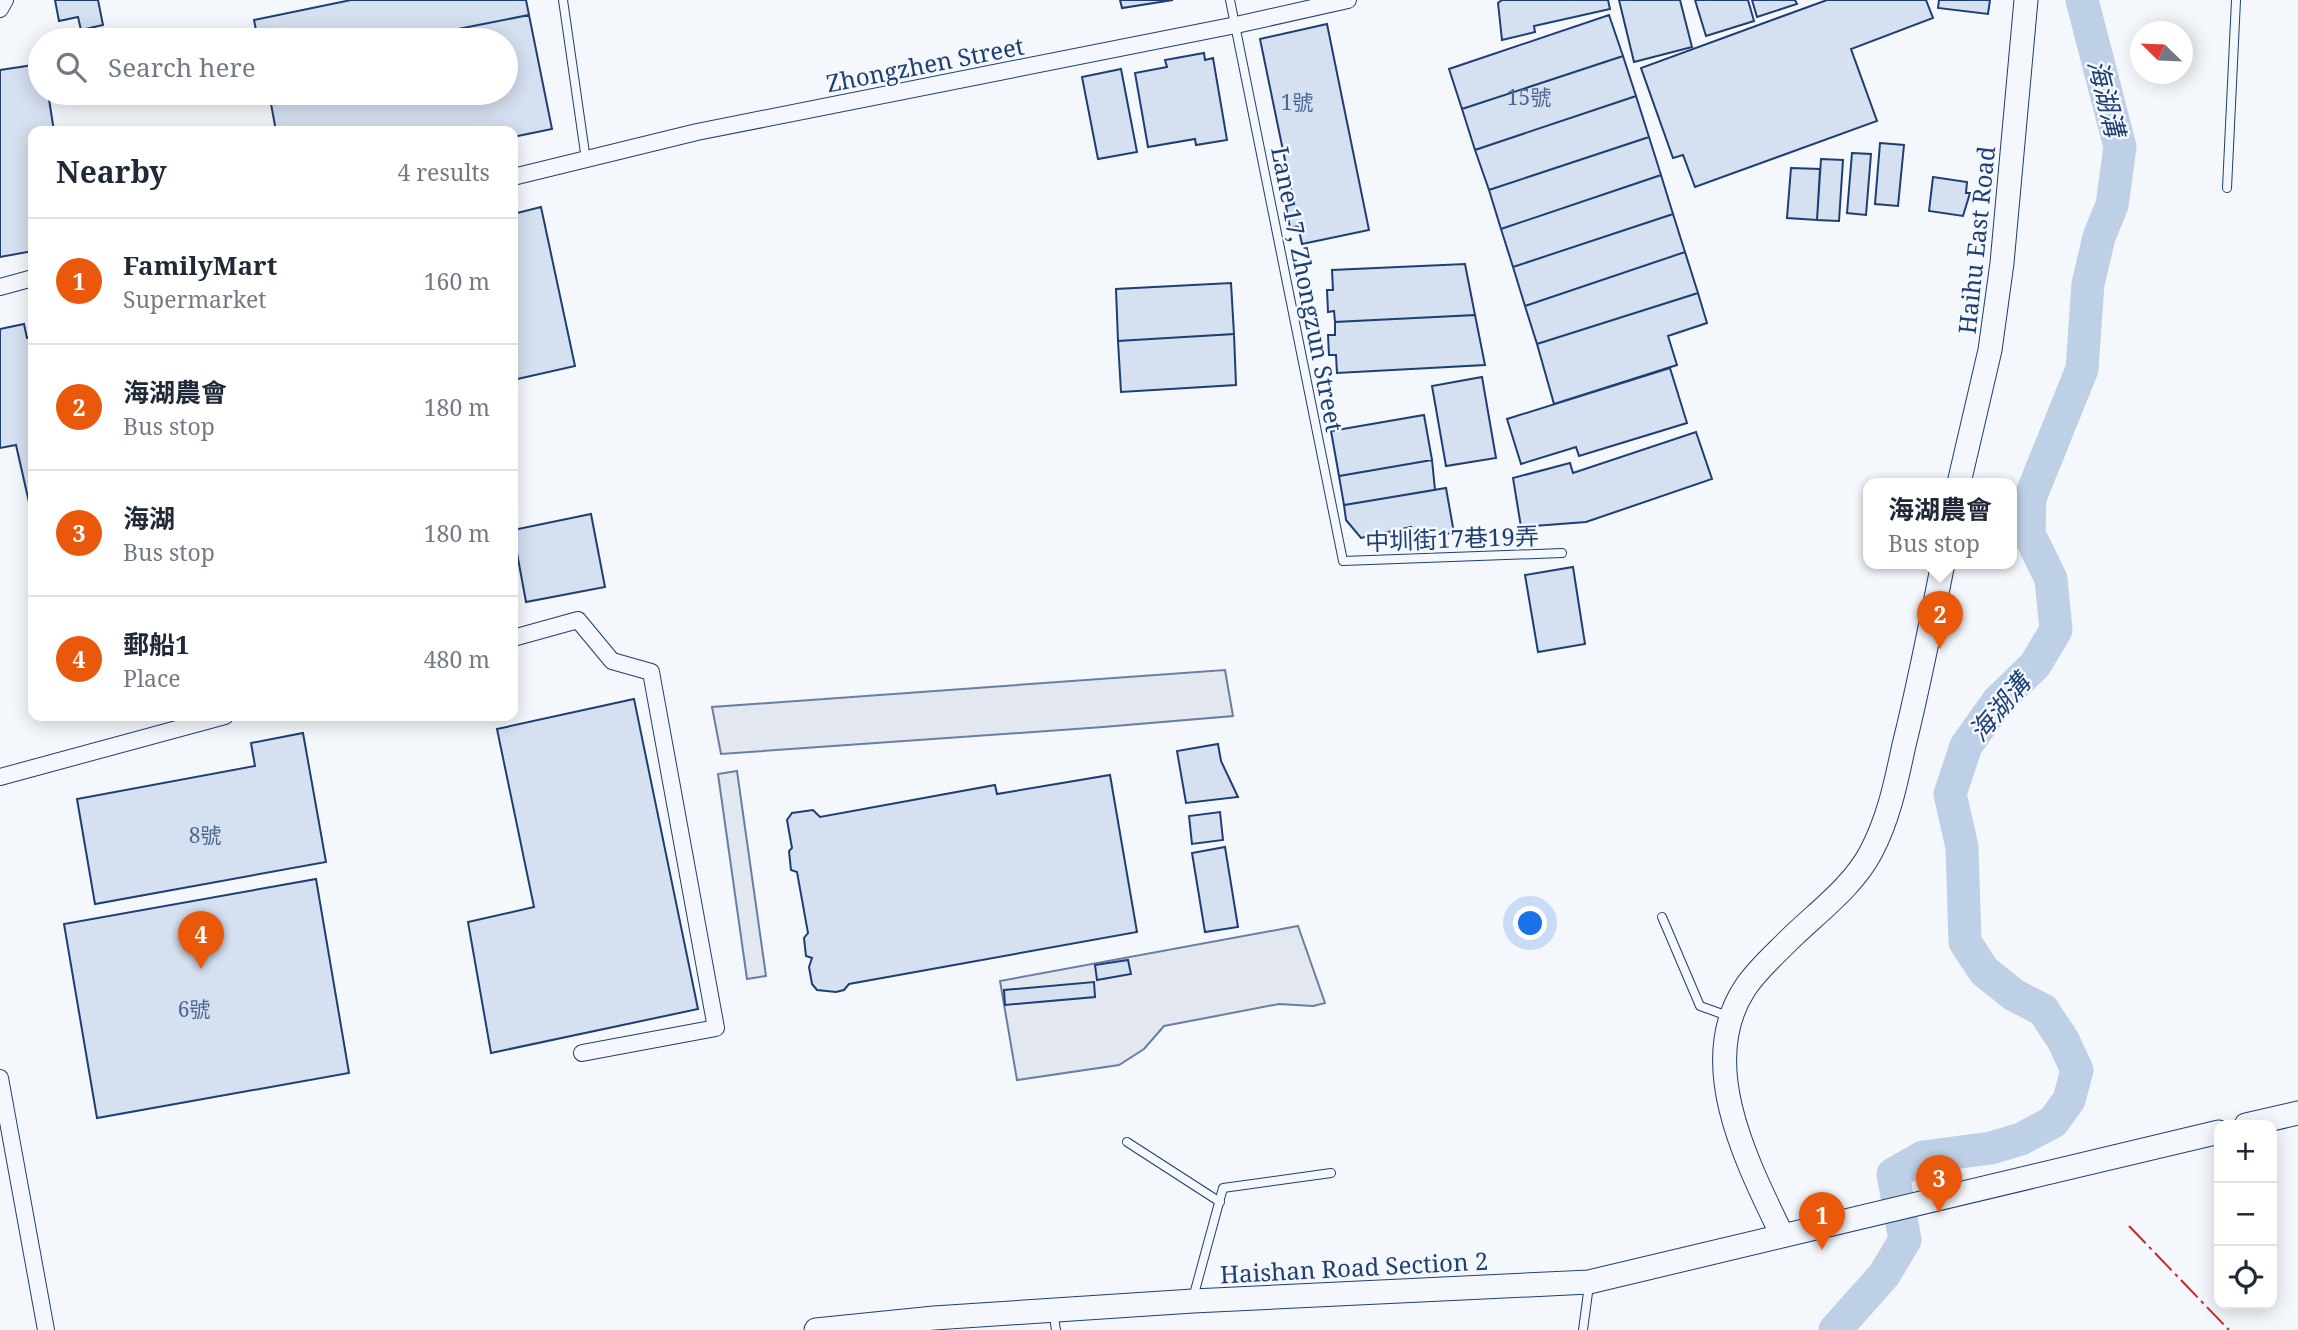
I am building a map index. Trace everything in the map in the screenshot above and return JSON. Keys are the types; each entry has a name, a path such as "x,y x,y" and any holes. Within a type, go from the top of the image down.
{"main road":[{"name":"Haihu East Road","path":"1960,478 1990,350 1997,300 2026,0"},
{"path":"1782,1235 1759,1187 1728,1101 1726,1058 1731,1017 1745,988 1786,942 1838,894 1870,854 1889,809 1919,684 1942,569"},
{"path":"2268,1120 2298,1113"},
{"name":"Haishan Road Section 2","path":"817,1330 934,1318 1055,1321 1192,1301 1589,1282 2214,1133"}],"street":[{"path":"0,9 5,0"},
{"name":"Zhongzhen Street","path":"518,176 586,162 697,132 1236,25 1348,0"},
{"path":"0,288 28,280"},
{"path":"518,637 578,620 612,661 651,672 716,1028 582,1053"},
{"path":"0,777 207,721"},
{"path":"0,1078 46,1330"}],"lane":[{"path":"563,0 586,162"},
{"name":"Lane 17, Zhongzun Street","path":"1230,0 1343,561"},
{"path":"2227,188 2236,0"},
{"name":"中圳街17巷19弄","path":"1343,561 1562,554"},
{"path":"1662,917 1700,1006 1731,1017"},
{"path":"1127,1142 1220,1202"},
{"path":"1192,1301 1223,1188 1331,1173"},
{"path":"1583,1330 1589,1282"}],"shaded area":[{"path":"1225,670 1233,716 1103,727 721,754 712,707"},
{"path":"737,771 766,976 747,979 718,774"},
{"path":"1298,926 1325,1003 1313,1006 1279,1004 1164,1026 1144,1049 1119,1065 1017,1080 1000,981"}],"building":[{"path":"55,0 98,0 103,25 81,28 78,17 59,21"},
{"path":"351,0 526,0 529,15 463,28 256,28 254,20"},
{"path":"1120,0 1173,0 1122,8"},
{"path":"1502,0 1608,0 1610,9 1534,26 1535,32 1502,40 1498,3"},
{"path":"1619,0 1680,0 1692,47 1634,62"},
{"path":"1695,0 1748,0 1754,21 1706,36"},
{"path":"1752,0 1795,0 1797,4 1757,17"},
{"path":"1827,0 1926,0 1933,18 1851,49 1877,121 1695,187 1683,155 1673,158 1641,68"},
{"path":"1939,0 1990,0 1988,14 1938,8"},
{"path":"529,15 552,129 518,136 518,126 275,126 271,105 518,105 518,28 463,28"},
{"path":"1609,15 1623,56 1462,109 1449,69"},
{"path":"1327,24 1369,230 1302,244 1298,226 1290,228 1286,206 1294,204 1260,39"},
{"path":"1204,53 1205,60 1213,58 1227,140 1196,145 1195,139 1148,147 1135,73 1167,67 1165,60"},
{"path":"1623,56 1636,96 1475,150 1462,109"},
{"path":"28,66 28,105 50,105 53,126 28,126 28,252 0,257 0,70"},
{"path":"1121,69 1137,152 1098,159 1082,77"},
{"path":"1636,96 1649,137 1489,190 1475,150"},
{"path":"1649,137 1661,175 1501,229 1489,190"},
{"path":"1880,143 1904,145 1898,206 1875,204"},
{"path":"1852,153 1871,154 1866,215 1847,213"},
{"path":"1821,159 1843,160 1839,221 1817,220"},
{"path":"1791,168 1820,169 1817,220 1787,218"},
{"path":"1661,175 1673,214 1513,267 1501,229"},
{"path":"1933,177 1967,182 1966,193 1970,193 1963,216 1929,211"},
{"path":"541,207 575,366 518,379 518,213"},
{"path":"1673,214 1685,252 1525,306 1513,267"},
{"path":"1685,252 1698,293 1537,344 1525,306"},
{"path":"1465,264 1475,315 1335,322 1334,311 1328,312 1327,290 1333,290 1332,270"},
{"path":"1231,283 1234,334 1118,341 1116,289"},
{"path":"1698,293 1707,323 1668,336 1677,365 1554,404 1537,344"},
{"path":"1475,315 1485,365 1337,373 1336,355 1329,355 1328,335 1335,335 1335,322"},
{"path":"24,324 28,338 28,498 16,445 0,448 0,329"},
{"path":"1234,334 1236,385 1121,392 1118,341"},
{"path":"1670,368 1687,423 1579,456 1576,447 1521,464 1507,419"},
{"path":"1482,377 1496,458 1446,466 1432,386"},
{"path":"1424,415 1432,460 1339,476 1331,431"},
{"path":"1696,432 1712,479 1586,522 1521,527 1513,478 1570,463 1573,473"},
{"path":"1432,460 1435,490 1344,505 1339,476"},
{"path":"1446,488 1454,533 1412,538 1411,527 1361,538 1346,520 1344,505"},
{"path":"591,514 605,587 526,602 518,558 518,529"},
{"path":"1573,567 1585,644 1538,652 1525,575"},
{"path":"634,699 698,1009 491,1053 468,922 534,907 497,729"},
{"path":"303,733 326,862 95,904 77,799 255,766 251,743"},
{"path":"1218,744 1221,761 1238,797 1186,803 1177,751"},
{"path":"1110,775 1137,932 849,984 844,990 836,992 817,990 812,984 809,967 812,958 806,956 804,938 808,933 797,872 791,870 789,851 792,848 787,820 792,813 813,810 820,817 995,785 997,794"},
{"path":"1220,812 1223,840 1192,844 1189,816"},
{"path":"1225,847 1238,927 1205,932 1192,853"},
{"path":"316,879 349,1073 97,1118 64,924"},
{"path":"1128,960 1131,974 1097,980 1095,965"},
{"path":"1094,982 1095,997 1005,1005 1004,990"}],"waterway":[{"name":"海湖溝","path":"1835,1330 1884,1275 1905,1240 1893,1174 1923,1157 1991,1148 2021,1139 2053,1122 2069,1100 2077,1070 2063,1040 2043,1010 2014,995 1984,971 1965,942 1962,847 1950,794 1966,746 1998,701 2035,665 2056,630 2051,579 2029,534 2030,498 2082,369 2088,284 2099,237 2112,205 2120,147 2082,0"}],"power":[{"path":"2129,1226 2229,1330"}],"place":[{"name":"海湖農會","path":"1940,649"},
{"name":"郵船1","path":"201,969"},
{"name":"海湖","path":"1939,1213"},
{"name":"FamilyMart","path":"1822,1250"}]}
